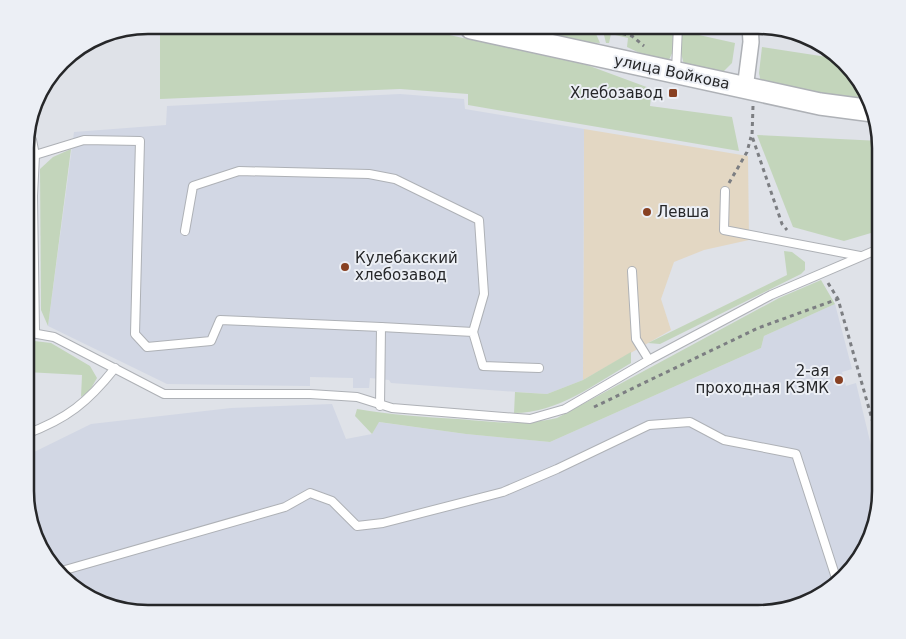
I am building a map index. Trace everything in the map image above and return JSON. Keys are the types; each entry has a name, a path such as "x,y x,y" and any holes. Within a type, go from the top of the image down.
{"street":[{"name":"улица Войкова","path":"499,34 745,89 820,104 866,110"},
{"path":"745,89 751,34"}],"lane":[{"path":"676,73 678,34"},
{"path":"35,155 84,140 140,141 135,334 148,347 211,341 220,320 473,332"},
{"path":"34,150 34,169"},
{"path":"185,231 193,186 239,171 369,174 395,179 479,220 484,294 473,332 483,366 539,368"},
{"path":"725,191 724,230 860,256"},
{"path":"34,287 35,332 54,337 164,394 310,394 357,398 380,406 530,419 565,408 649,360 771,295 872,251"},
{"path":"632,271 636,339 649,360"},
{"path":"380,406 381,327"},
{"path":"34,431 52,424 93,395 115,368"},
{"path":"65,570 285,508 310,493 332,501 358,526 383,524 503,492 557,469 649,424 690,422 724,440 796,454 834,576"}],"path":[{"path":"624,34 632,36 646,48"},
{"path":"725,191 747,152 752,136"}],"shaded area":[{"name":"Кулебакский хлебозавод","path":"400,94 464,99 465,109 584,129 583,380 547,394 391,383 389,380 370,378 369,388 353,388 353,378 310,377 310,386 167,384 48,326 74,132 166,125 167,106"},
{"name":"Левша","path":"584,129 748,156 749,240 704,250 674,262 661,299 671,330 583,380"},
{"path":"835,304 852,369 842,372 846,386 856,383 872,450 872,498 870,513 864,535 857,548 849,561 833,577 809,593 788,601 758,605 141,605 111,599 78,582 57,561 49,548 42,535 36,513 34,498 34,452 91,424 231,408 332,404 346,439 372,434 378,422 466,434 550,442 761,348 764,336"}],"green space":[{"path":"160,34 445,34 587,65 652,89 650,106 732,117 739,151 468,105 468,94 400,89 160,99"},
{"path":"542,34 596,34 600,43 581,42"},
{"path":"604,34 611,34 609,43 606,43"},
{"path":"611,34 674,34 674,49 668,62 650,58 627,47 628,38"},
{"path":"681,34 694,34 735,43 732,63 721,74 684,65 680,49"},
{"path":"762,47 828,57 849,78 863,101 761,83 759,73"},
{"path":"757,135 872,141 872,233 844,241 793,227"},
{"path":"71,149 48,326 41,310 40,169 53,157"},
{"path":"784,251 792,252 805,262 805,270 801,274 660,344 648,343 787,275"},
{"path":"821,280 835,304 764,336 761,348 550,442 466,434 379,422 372,434 355,416 357,409 408,416 496,422 519,423 557,418 779,298"},
{"path":"34,341 51,343 90,366 97,378 90,390 81,397 82,375 34,372"},
{"path":"631,352 631,363 575,396 546,408 514,413 515,392 547,394 583,380"}],"place":[{"name":"Хлебозавод","path":"673,93"},
{"name":"Левша","path":"647,212"},
{"name":"Кулебакский хлебозавод","path":"345,267"},
{"name":"2-ая проходная КЗМК","path":"839,380"}]}
